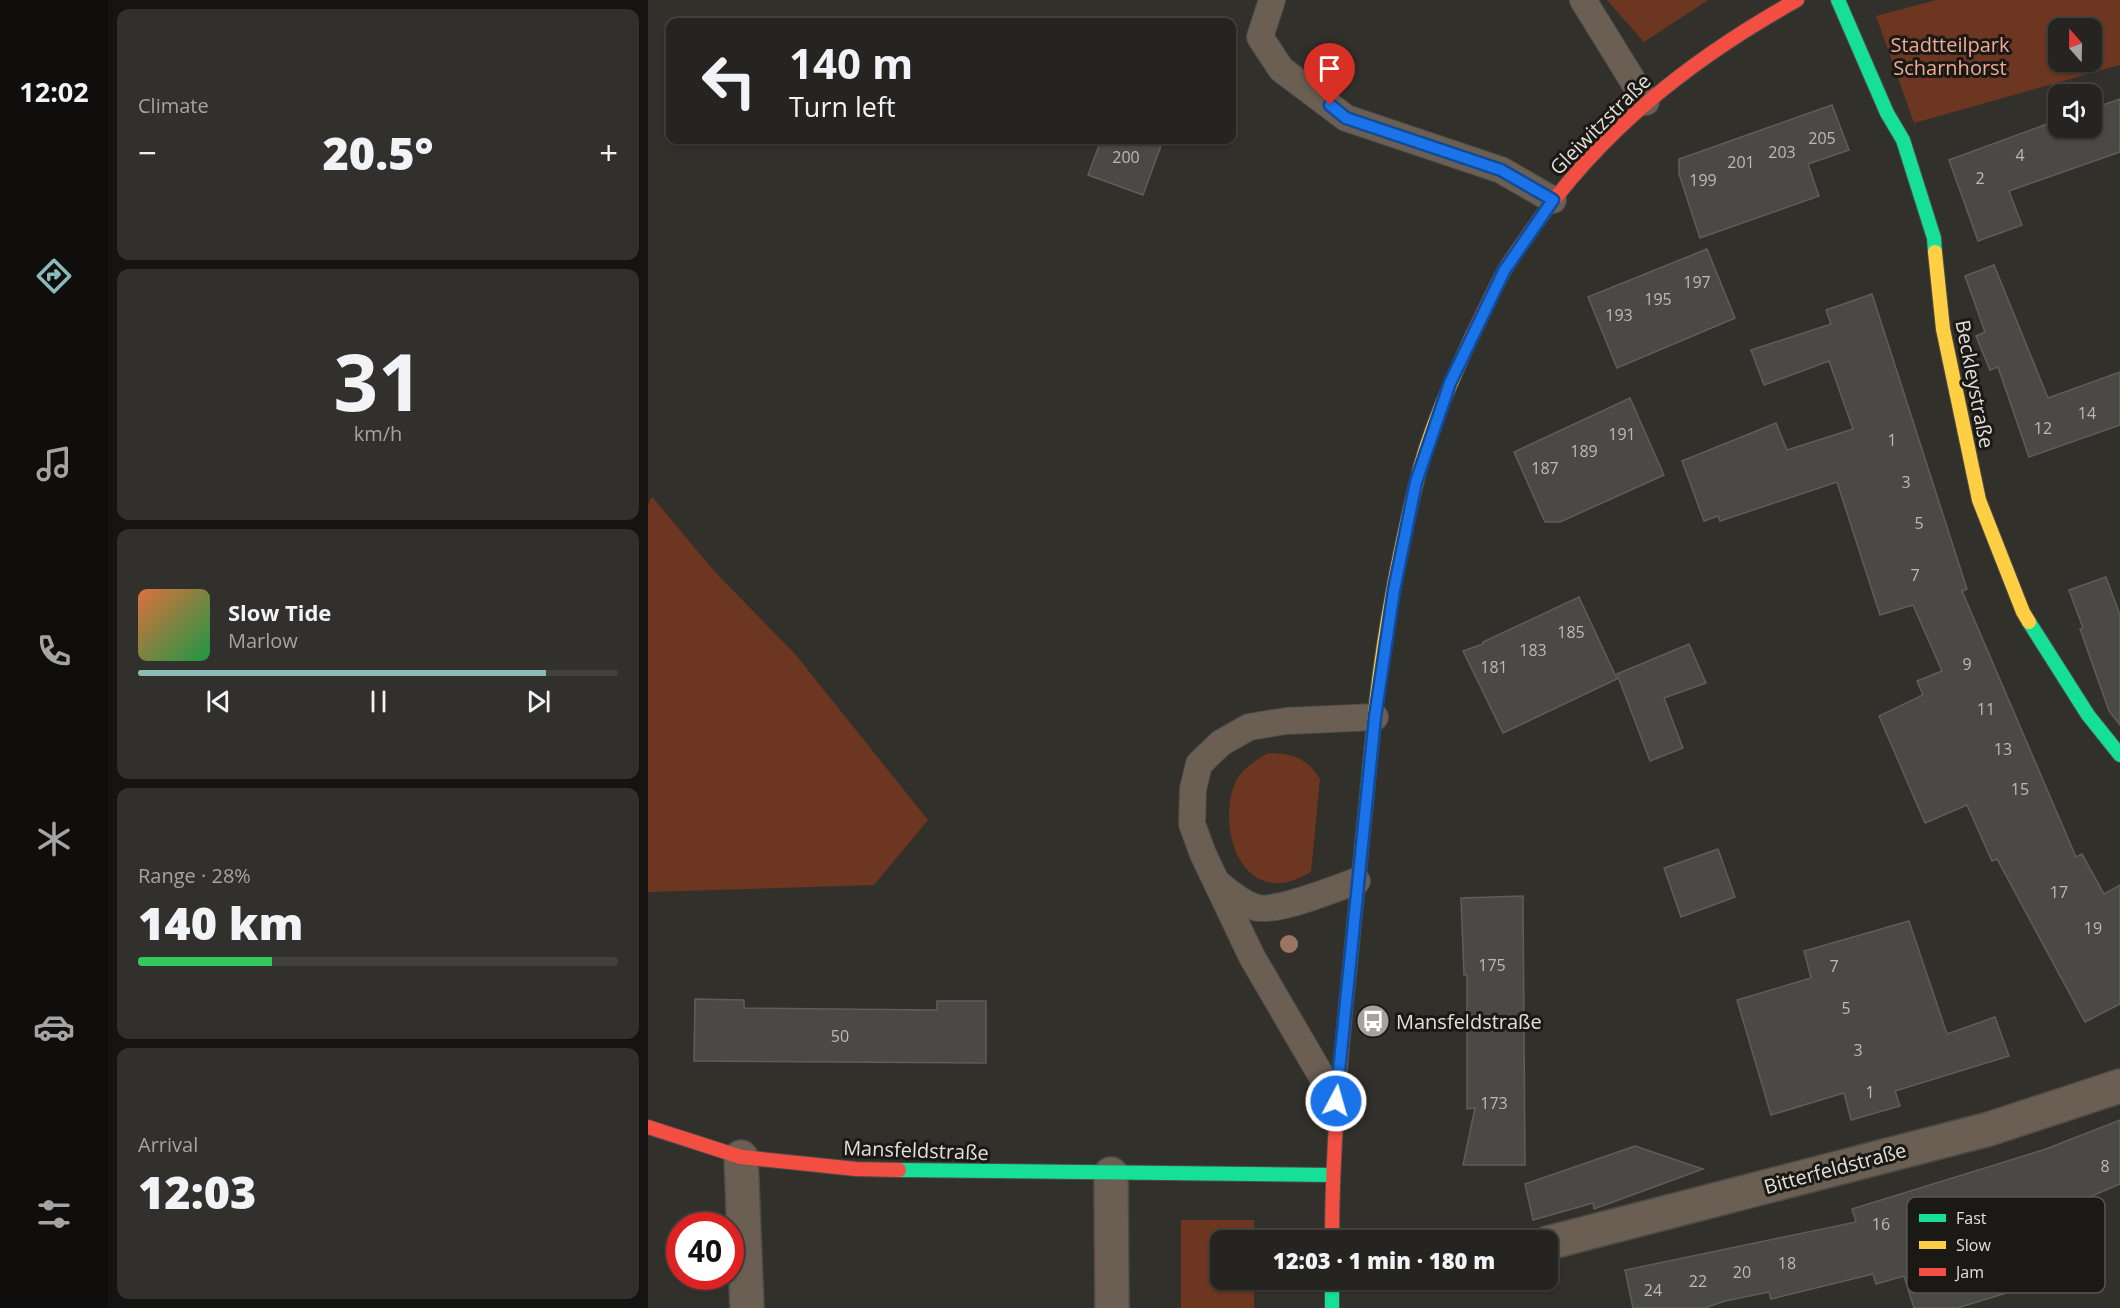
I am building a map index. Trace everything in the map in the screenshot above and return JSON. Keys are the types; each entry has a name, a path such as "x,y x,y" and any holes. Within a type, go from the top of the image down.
{"street":[{"name":"Gleiwitzstraße","path":"1332,1230 1336,1101 1375,717 1394,590 1416,482 1450,383 1504,271 1553,200 1595,152 1646,102 1699,60 1747,28 1797,0"},
{"name":"Beckleystraße","path":"1838,0 1887,113 1903,140 1934,238 1943,329 1979,500 2023,612 2088,715 2120,755"},
{"name":"Bitterfeldstraße","path":"1558,1240 1989,1129 2120,1086"},
{"name":"Mansfeldstraße","path":"648,1127 741,1157 856,1169 1332,1175"},
{"path":"741,1157 747,1308"},
{"path":"1111,1174 1112,1308"},
{"path":"1332,1290 1332,1308"}],"lane":[{"path":"1272,0 1260,37 1281,69 1346,118 1501,170 1553,200"},
{"path":"1582,0 1596,18 1646,102"},
{"path":"1336,1101 1252,957 1216,882 1192,824 1193,789 1199,764 1221,743 1249,727 1286,720 1375,717"},
{"path":"1216,882 1236,898 1256,908 1280,907 1357,881"}],"green space":[{"path":"1607,0 1708,0 1644,42"},
{"name":"Stadtteilpark Scharnhorst","path":"1936,0 2120,0 2120,65 2102,70 2102,18 2048,18 2048,72 2095,72 1914,123 1876,16"},
{"path":"652,497 716,573 795,654 928,820 874,885 648,892 648,505"},
{"path":"1268,753 1298,758 1310,766 1320,779 1311,872 1295,880 1281,883 1261,880 1248,871 1233,843 1230,826 1229,809 1237,779 1247,767"},
{"path":"1181,1220 1254,1220 1254,1230 1210,1230 1210,1290 1254,1290 1254,1308 1181,1308"}],"building":[{"path":"2120,99 2120,152 2009,191 2022,225 1978,241 1949,160 2048,124 2048,138 2102,138 2102,105"},
{"path":"1832,105 1849,150 1808,164 1819,196 1700,238 1679,174 1679,159"},
{"path":"1100,144 1162,144 1143,195 1088,175"},
{"path":"1707,249 1735,318 1617,368 1588,297"},
{"path":"1994,265 2048,398 2120,372 2120,425 2029,457 1998,367 1990,370 1976,336 1985,332 1965,276"},
{"path":"1872,294 1967,589 1962,591 2076,857 2082,854 2104,894 2120,885 2120,1004 2085,1022 1997,859 1992,861 1967,805 1925,823 1879,716 1923,695 1917,681 1942,671 1913,605 1880,615 1837,482 1720,521 1718,516 1704,521 1682,461 1776,423 1787,450 1853,429 1829,361 1764,385 1751,350 1831,324 1826,310"},
{"path":"1630,398 1664,475 1560,522 1545,522 1514,452"},
{"path":"2106,577 2120,615 2120,725 2109,711 2069,590"},
{"path":"1579,597 1617,679 1503,733 1463,651 1483,644"},
{"path":"1689,644 1706,683 1664,698 1683,748 1650,761 1617,674"},
{"path":"1718,849 1735,897 1681,917 1664,868"},
{"path":"1523,896 1525,1165 1463,1165 1475,1108 1467,1109 1467,975 1464,975 1461,898"},
{"path":"1909,921 1947,1034 1995,1017 2009,1056 1895,1091 1900,1106 1851,1120 1844,1093 1771,1115 1737,1000 1811,978 1804,951"},
{"path":"695,999 744,1000 744,1008 937,1010 937,1001 986,1001 986,1063 694,1061"},
{"path":"2120,1120 2120,1184 2090,1197 1907,1197 1907,1286 1904,1276 1876,1284 1873,1274 1771,1299 1769,1292 1725,1301 1705,1308 1633,1308 1625,1270 1856,1222 1852,1209 2046,1149"},
{"path":"1635,1146 1703,1169 1594,1209 1593,1203 1533,1220 1525,1184"},
{"path":"1909,1293 2006,1293 1957,1308 1914,1308"}],"traffic: fast":[{"path":"1838,0 1887,113 1903,140 1934,238 1935,252"},
{"path":"2029,622 2088,715 2120,755"},
{"path":"1349,975 1374,723"},
{"path":"899,1170 1332,1175"},
{"path":"1332,1290 1332,1308"}],"traffic: slow":[{"path":"1935,252 1943,329 1979,500 2029,622"},
{"path":"1374,723 1391,603 1416,484 1448,389 1473,334"}],"traffic: jam":[{"path":"1473,334 1509,262 1558,194 1618,129 1685,72 1797,0"},
{"path":"1332,1230 1337,1107 1349,975"},
{"path":"648,1127 741,1157 856,1169 899,1170"}],"place":[{"name":"Mansfeldstraße","path":"1373,1021"}],"route":[{"path":"1330,105 1346,118 1501,170 1553,200 1504,271 1450,383 1416,482 1394,590 1375,717 1336,1101"}]}
